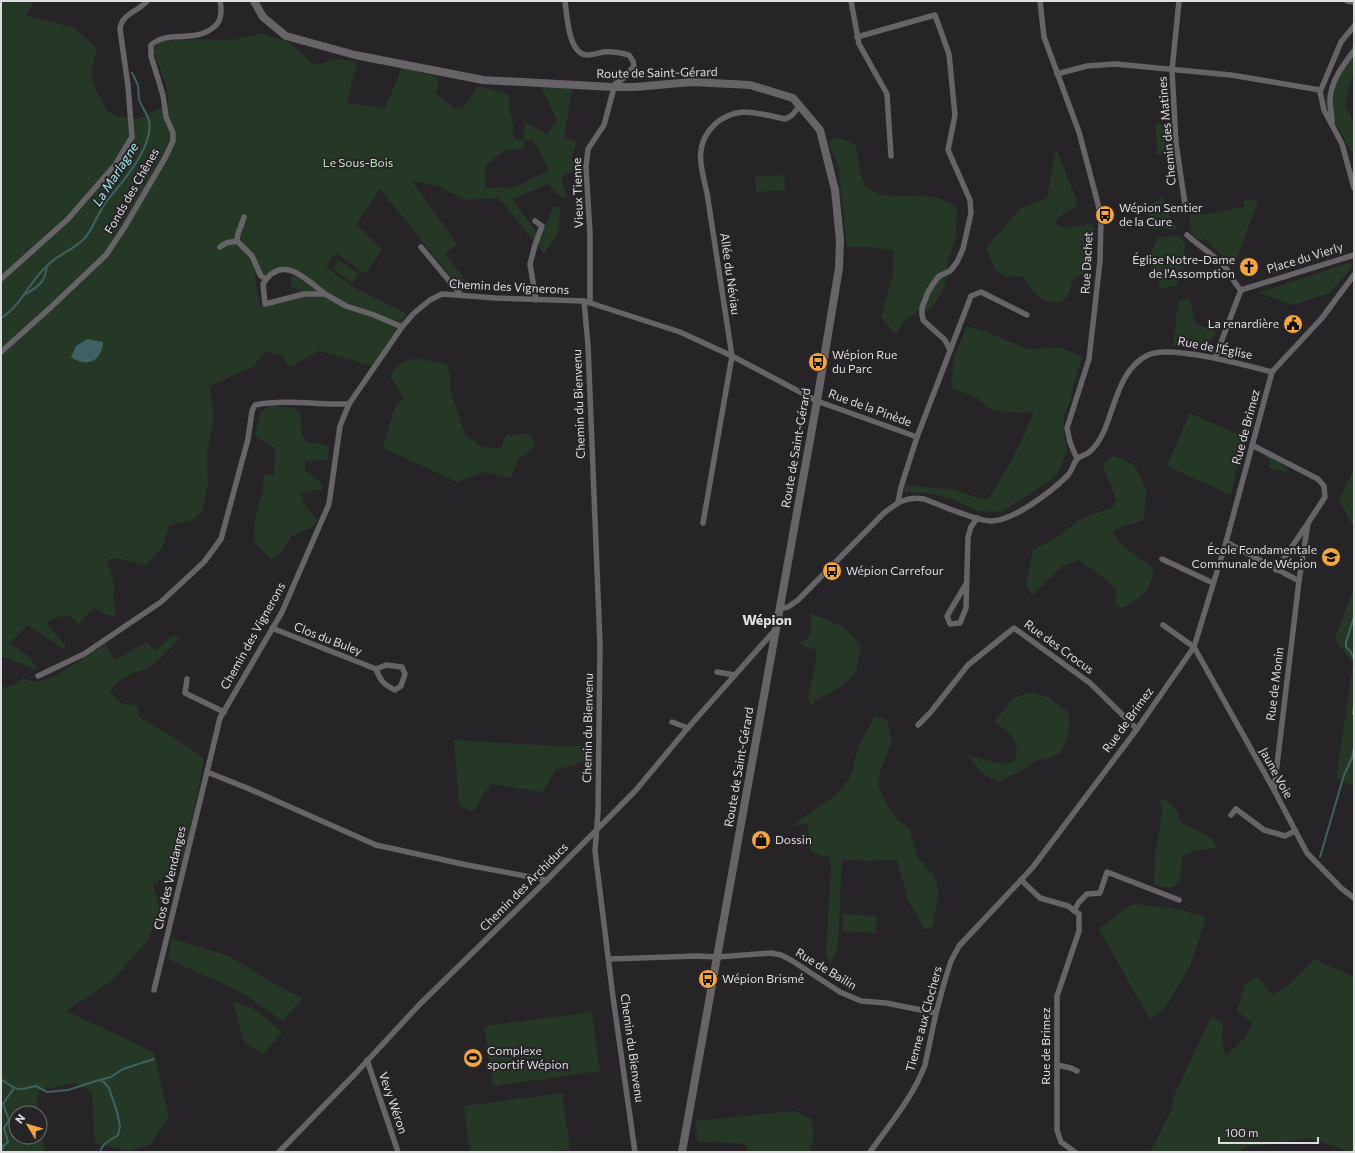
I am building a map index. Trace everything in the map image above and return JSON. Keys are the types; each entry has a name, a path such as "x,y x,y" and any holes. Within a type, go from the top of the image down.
{"main road":[{"name":"Route de Saint-Gérard","path":"254,1 263,17 286,36 355,55 483,80 613,87 635,87 692,82 750,85 793,98 820,130 835,190 840,240 840,268 682,1152"}],"street":[{"path":"1,279 68,219 116,165 132,137 128,86 120,29 121,23 128,14 138,10 147,1"},
{"name":"Fonds des Chênes","path":"1,352 106,255 124,228 165,158 173,141 173,133 166,116 163,95 151,56 151,45 160,39 198,36 209,32 220,20 220,1"},
{"path":"565,1 571,41 580,52 586,55 605,52 622,53 629,55 633,61 634,66 624,78 613,87"},
{"path":"851,1 859,44 887,94 890,156"},
{"name":"Rue Dachet","path":"1040,1 1044,37 1079,132 1098,204 1100,219 1100,261 1089,359 1067,428 1070,442 1077,459"},
{"name":"Chemin des Matines","path":"1179,1 1172,70 1176,143 1186,211"},
{"path":"1347,1 1354,2"},
{"path":"857,37 935,15 949,54 955,115 948,150 970,200 971,213 963,249 957,262 950,271 939,276 933,284 924,303 922,314 923,320 945,340 950,350"},
{"path":"1354,26 1341,42 1320,91 1324,110 1342,144 1354,188"},
{"path":"1332,125 1330,102 1331,90 1345,63 1354,51"},
{"path":"1057,74 1087,66 1115,64 1231,74 1320,91"},
{"name":"Vieux Tienne","path":"587,302 590,234 586,167 588,149 604,125 613,87"},
{"name":"Allée du Néviau","path":"703,523 732,356 707,193 701,167 701,146 704,137 714,126 719,121 732,114 748,112 785,119 791,116 800,106"},
{"path":"244,217 242,226 237,232 237,241 252,256 261,276 266,279"},
{"path":"535,221 542,226 534,245 530,264 536,300"},
{"path":"1186,235 1224,266 1233,276 1236,286 1241,290 1214,358"},
{"path":"220,247 226,243 237,241"},
{"path":"421,247 462,295"},
{"name":"Place du Vierly","path":"1241,290 1354,255"},
{"path":"325,294 304,294 265,304 263,284 273,272 285,268 298,272 325,294 346,306 374,315 402,327"},
{"name":"Rue de Brimez","path":"1022,880 1137,729 1194,646 1226,542 1272,372 1322,318 1354,275"},
{"name":"Rue de la Pinède","path":"732,356 817,401 917,437 971,296 981,292 1028,315"},
{"name":"Chemin des Vignerons","path":"207,772 220,718 282,612 329,504 340,426 349,404 402,327 430,300 442,294 587,302 680,332 732,356"},
{"name":"Chemin du Bienvenu","path":"587,302 600,644 596,830 594,851 635,1152"},
{"name":"Rue de l'Église","path":"779,609 788,607 798,600 884,513 898,502 917,498 924,499 988,521 1009,517 1052,489 1068,475 1077,459 1088,453 1098,444 1121,385 1137,363 1148,354 1170,351 1214,358 1272,372"},
{"path":"38,676 84,654 161,602 204,562 221,539 248,439 252,411 255,404 273,402 327,405 349,404"},
{"path":"898,502 901,487 917,437"},
{"path":"1252,445 1318,480 1324,486 1325,497 1276,570"},
{"path":"966,584 947,616 950,624 960,623 966,608 968,537 971,527 977,518"},
{"name":"Rue de Monin","path":"1274,790 1299,581 1308,523"},
{"path":"1226,542 1299,581"},
{"path":"1162,559 1213,583"},
{"path":"1163,626 1194,646"},
{"name":"Clos du Buley","path":"272,628 376,669 386,665 402,667 405,674 401,686 395,690 387,687 380,681 376,669"},
{"name":"Rue des Crocus","path":"918,725 930,713 968,665 1014,628 1090,683 1137,729"},
{"name":"Chemin des Archiducs","path":"279,1152 419,1005 547,880 636,790 688,728 776,630"},
{"name":"Jaune Voie","path":"1194,646 1274,790 1307,853 1341,888 1354,898"},
{"path":"717,672 735,675"},
{"path":"187,679 185,693 224,712"},
{"path":"672,722 688,728"},
{"path":"207,772 376,845 467,865 547,880"},
{"name":"Clos des Vendanges","path":"154,990 207,772"},
{"path":"1231,816 1236,809 1264,830 1285,836 1295,831"},
{"path":"1022,880 1040,898 1068,906 1074,911 1079,902 1087,894 1100,894 1107,872 1179,900"},
{"name":"Tienne aux Clochers","path":"870,1152 911,1095 921,1077 936,1013 949,968 959,946 1022,880"},
{"name":"Rue de Brimez","path":"1074,911 1079,914 1079,931 1056,996 1057,1130 1061,1142 1075,1152"},
{"name":"Rue de Bailin","path":"609,960 697,956 717,957 763,953 781,955 840,992 861,1001 886,1003 936,1013"},
{"name":"Vevy Wéron","path":"367,1060 398,1152"},
{"path":"1057,1065 1078,1071"}],"green space":[{"name":"Le Sous-Bois","path":"1,1 32,1 32,5 26,16 73,27 97,48 91,74 96,91 108,112 117,116 137,119 169,104 165,82 154,52 155,47 161,41 170,39 233,40 261,33 288,42 300,51 309,61 317,65 328,61 337,60 357,62 347,103 385,108 402,68 439,77 436,94 455,109 463,108 479,86 509,94 509,110 514,126 512,135 516,139 524,140 525,122 547,134 557,120 539,83 573,85 564,138 577,142 571,159 576,169 561,177 567,197 562,198 548,184 512,199 540,237 553,207 561,207 558,233 544,254 499,198 465,200 438,186 412,181 457,244 445,253 470,287 463,292 380,189 356,225 382,249 366,274 336,253 326,267 353,287 407,314 372,366 319,351 290,367 281,355 265,352 253,367 209,386 214,416 207,454 208,482 203,510 193,520 169,525 163,546 146,565 116,558 107,560 114,585 113,597 116,611 114,617 106,615 97,609 92,609 79,624 69,615 54,618 46,622 65,645 66,651 28,625 10,643 29,657 37,667 36,670 1,656","holes":["524,140 533,140 549,170 515,187 485,188 485,166 505,150 525,149","285,268 297,273 291,278 291,286 304,293 260,306 254,273 266,279"]},
{"path":"1354,43 1354,71 1345,104 1354,123 1354,152 1352,153 1324,102 1337,72"},
{"path":"1155,123 1172,125 1169,154 1158,155"},
{"path":"837,137 856,145 860,172 865,187 880,195 936,197 957,207 956,236 948,261 948,273 944,287 933,306 925,312 918,312 905,320 897,333 892,331 881,317 893,275 893,250 870,247 847,247 838,165 828,142"},
{"path":"1056,148 1078,204 1057,218 1056,224 1063,228 1092,224 1095,234 1091,269 1073,279 1070,291 1065,299 1051,302 1037,295 1022,276 1007,277 995,270 986,248 1021,208 1047,198"},
{"path":"784,175 785,190 756,192 755,177"},
{"path":"1163,197 1165,209 1178,230 1149,228 1147,207"},
{"path":"1244,200 1258,201 1234,267 1203,238 1200,241 1191,233 1189,215 1206,214 1243,207"},
{"path":"1180,236 1185,244 1183,268 1176,286 1160,288 1156,271 1151,271 1151,253 1158,237"},
{"path":"339,260 359,274 352,283 333,269"},
{"path":"1348,263 1353,266 1330,293 1293,305 1258,293"},
{"path":"1189,298 1196,324 1217,331 1205,348 1173,346 1178,302"},
{"path":"967,326 987,332 1028,349 1062,348 1083,357 1077,371 1070,401 1064,415 1064,435 1067,450 1059,472 1048,482 1001,512 977,511 954,500 929,493 905,492 904,485 911,485 952,489 975,497 989,498 1009,465 1033,413 1006,412 990,409 976,397 951,388 954,358"},
{"path":"417,358 447,365 450,374 450,390 465,435 482,447 501,448 506,435 530,434 536,446 518,459 511,478 485,472 457,482 383,448 396,405 404,399 390,376 395,368 401,363"},
{"path":"271,405 296,409 300,413 302,435 307,443 322,444 329,447 328,460 305,461 305,471 318,480 323,486 321,491 314,490 301,493 303,503 318,521 313,527 292,536 280,554 271,559 254,541 255,518 263,490 264,474 274,476 275,448 255,436 260,413"},
{"path":"1190,413 1244,437 1231,495 1167,466"},
{"path":"1265,455 1282,463 1283,467 1288,469 1287,473 1269,468 1270,460 1265,457"},
{"path":"1113,456 1133,464 1146,488 1144,519 1142,521 1118,528 1113,532 1118,542 1153,568 1148,588 1140,598 1121,608 1115,604 1116,590 1110,583 1079,560 1064,565 1032,595 1026,585 1033,550 1055,538 1081,519 1113,507 1116,499 1103,465"},
{"path":"1354,469 1354,528 1339,500"},
{"path":"1354,587 1354,786 1336,779 1353,663 1335,639"},
{"path":"810,613 843,627 861,645 856,671 844,685 814,702 814,708 808,699 816,661 816,650 797,643 807,639 811,632"},
{"path":"172,636 180,637 167,652 148,668 121,679 109,691 121,703 138,706 139,717 188,747 204,759 186,860 153,885 160,909 148,940 112,981 66,1011 154,1053 169,1119 165,1122 151,1144 129,1151 95,1143 92,1092 76,1083 39,1090 38,1105 8,1105 8,1145 44,1145 45,1152 1,1152 1,688 13,685 23,678 34,682 54,677 105,644 115,660 147,642 155,651"},
{"path":"1030,692 1047,697 1068,712 1069,731 1065,744 1056,755 1047,759 1036,760 1028,767 998,782 982,773 967,755 1005,765 1014,761 1017,748 1013,738 994,721 1014,698"},
{"path":"875,716 887,720 892,741 881,769 878,784 885,802 899,821 909,828 918,858 934,876 939,892 933,926 925,930 908,900 897,860 842,860 838,945 831,964 826,955 831,866 828,854 822,857 810,850 807,823 790,827 837,794 849,779 858,747"},
{"path":"454,740 559,746 592,746 593,759 555,770 543,792 491,784 472,812 459,805"},
{"path":"1160,799 1168,801 1178,812 1179,819 1184,824 1212,838 1216,848 1193,851 1182,856 1180,882 1170,888 1154,885 1155,854 1162,814"},
{"path":"1134,904 1178,909 1206,917 1191,964 1164,1009 1150,1020 1099,929"},
{"path":"843,914 877,916 876,933 843,931"},
{"path":"171,938 229,956 289,992 303,998 283,1021 239,991 168,959"},
{"path":"1314,959 1354,977 1354,1152 1347,1152 1345,1150 1308,1138 1243,1148 1240,1152 1150,1152 1171,1111 1173,1098 1211,1017 1223,1023 1222,1043 1226,1056 1246,1037 1252,1023 1237,1011 1245,984 1258,977 1272,995 1289,985"},
{"path":"233,1002 257,1011 282,1032 263,1055 244,1042"},
{"path":"592,1012 600,1071 493,1086 484,1026"},
{"path":"562,1093 570,1149 549,1152 470,1152 464,1106"},
{"path":"794,1111 810,1118 814,1134 810,1152 749,1152 745,1144 697,1141 696,1121"}],"water":[{"path":"87,339 103,342 100,354 92,361 87,362 82,362 71,357 76,346"}],"waterway":[{"name":"La Marlagne","path":"1,318 14,307 35,279 51,262 84,239 106,202 128,175 142,153 149,131 149,121 140,102 138,86 132,73"},
{"name":"La Marlagne","path":"26,294 41,283 45,276 47,266"},
{"path":"1354,617 1346,642 1346,647 1351,652 1354,660"},
{"path":"1354,704 1354,714"},
{"path":"1320,857 1344,775 1352,758 1354,748"},
{"path":"100,1080 111,1077 123,1069 154,1059"},
{"name":"La Marlagne","path":"1,1079 17,1089 25,1089 36,1086 47,1092 68,1090 99,1080 104,1082 109,1088 120,1126 118,1135 104,1144 100,1152"},
{"path":"1,1145 4,1146 8,1142 4,1128 9,1120 3,1104 14,1088"},
{"path":"1,1151 4,1146"}],"place":[{"name":"Wépion Sentier de la Cure","path":"1105,215"},
{"name":"Église Notre-Dame de l'Assomption","path":"1249,267"},
{"name":"La renardière","path":"1293,324"},
{"name":"Wépion Rue du Parc","path":"818,362"},
{"name":"École Fondamentale Communale de Wépion","path":"1331,557"},
{"name":"Wépion Carrefour","path":"832,571"},
{"name":"Dossin","path":"761,840"},
{"name":"Wépion Brismé","path":"708,979"},
{"name":"Complexe sportif Wépion","path":"473,1058"}],"district":[{"name":"Wépion","path":"767,620"}]}
